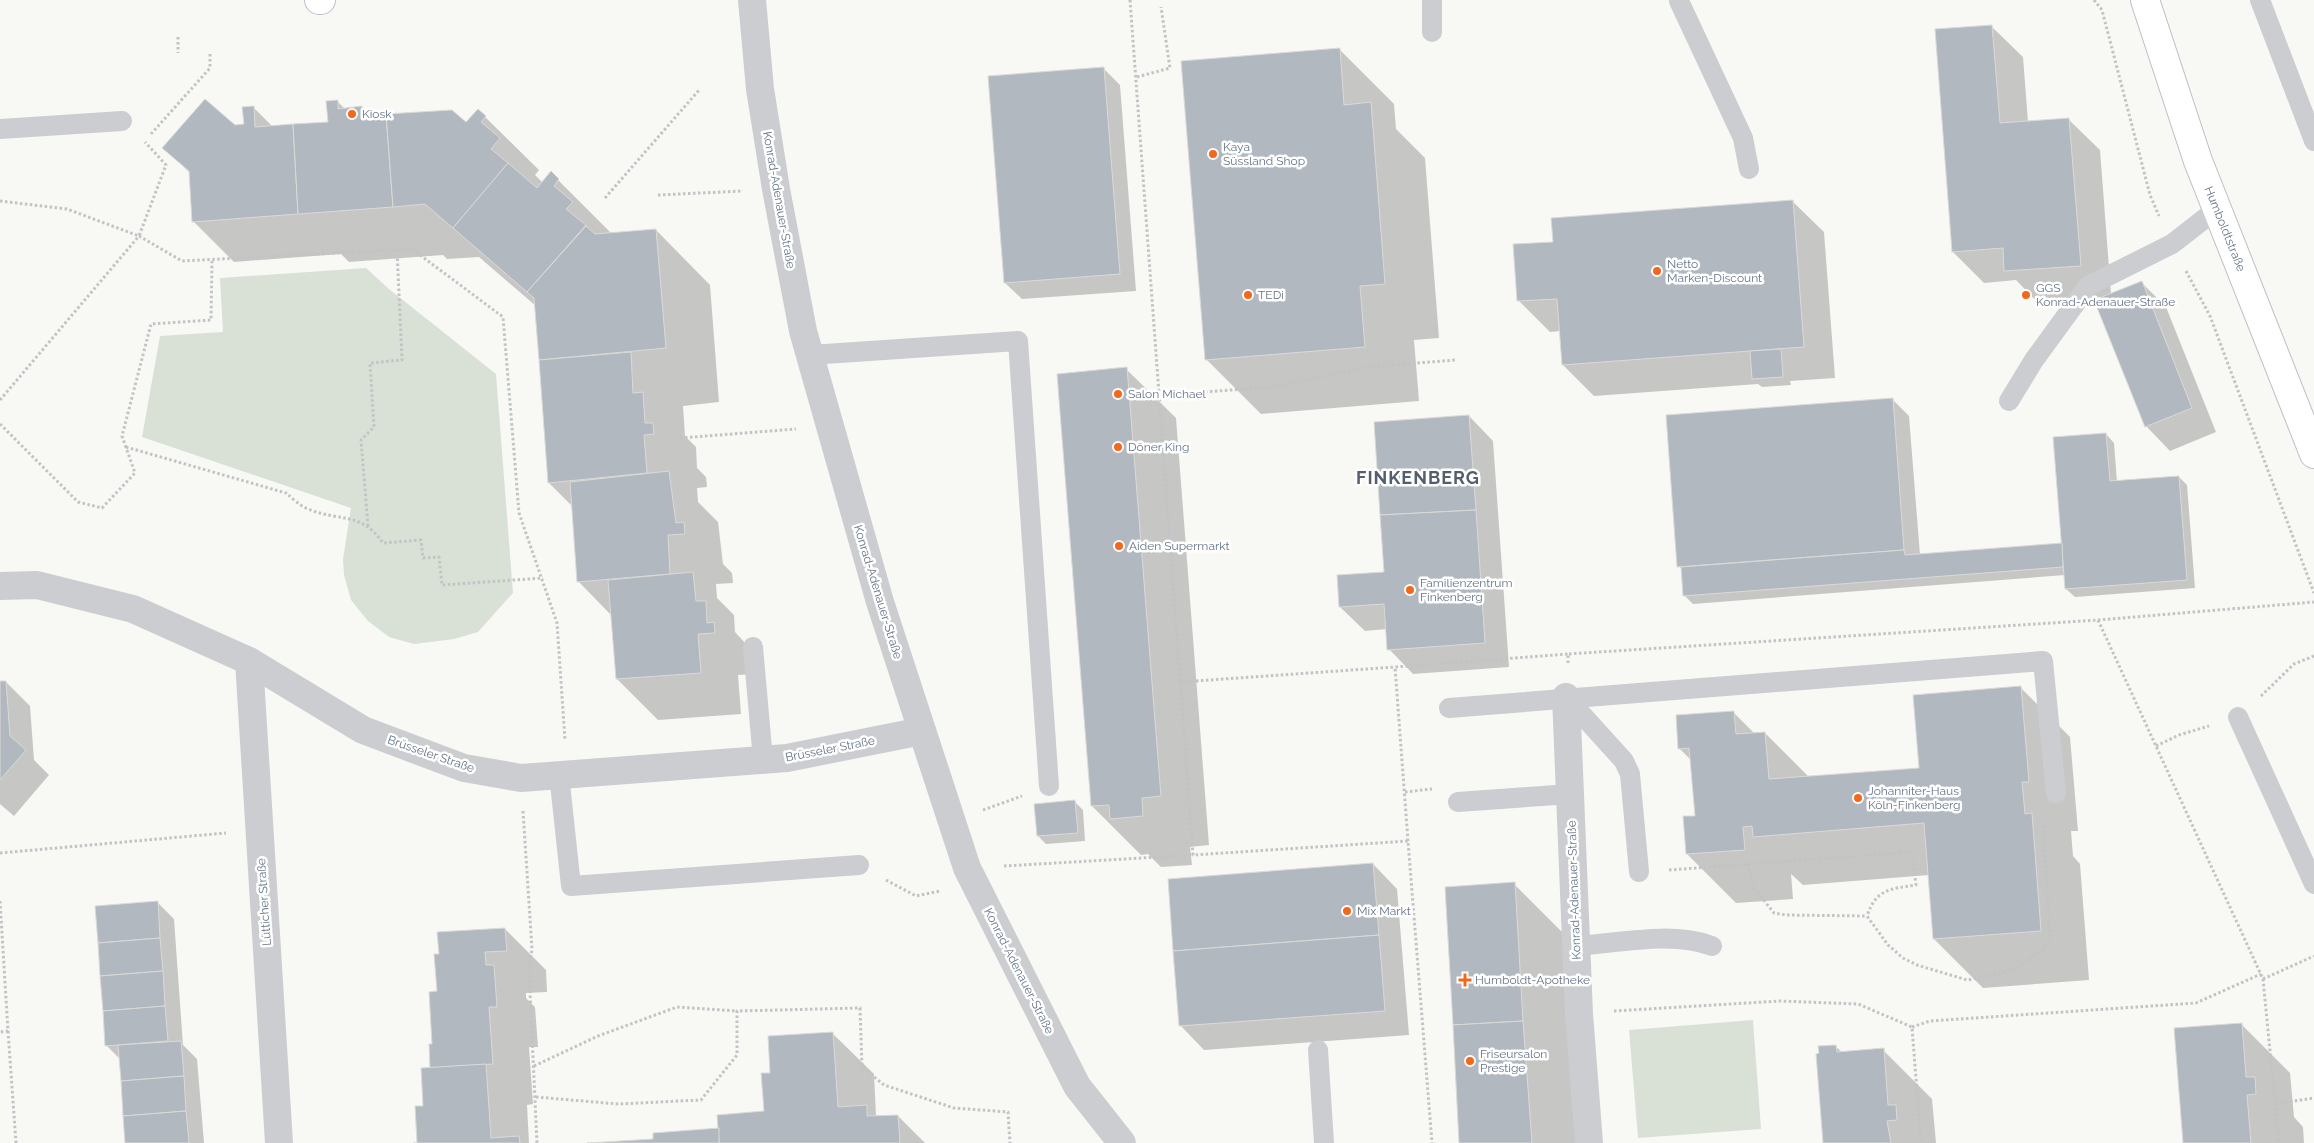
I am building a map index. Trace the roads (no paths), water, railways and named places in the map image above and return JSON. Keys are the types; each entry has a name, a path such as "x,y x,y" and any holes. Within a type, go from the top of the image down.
{"street":[{"name":"Konrad-Adenauer-Straße","path":"752,0 760,89 776,189 803,331 880,602 971,876 1077,1086 1122,1143"},
{"name":"Humboldtstraße","path":"2145,0 2198,161 2314,454"},
{"name":"Brüsseler Straße","path":"0,586 37,585 133,609 249,661 363,730 464,768 521,778 787,758 922,731"},
{"name":"Lütticher Straße","path":"249,661 279,1143"},
{"name":"Konrad-Adenauer-Straße","path":"1566,697 1579,1014 1589,1143"}],"lane":[{"path":"1432,0 1432,32"},
{"path":"2260,0 2314,141"},
{"path":"1679,1 1743,138 1749,169"},
{"path":"0,129 122,121"},
{"path":"2009,400 2034,360 2088,286 2172,244 2217,209"},
{"path":"810,355 1018,340 1048,786"},
{"path":"753,647 763,760"},
{"path":"1449,708 1566,697 2043,661 2056,793"},
{"path":"1566,697 1624,761 1630,774 1639,872"},
{"path":"2238,718 2314,884"},
{"path":"563,775 571,886 859,865"},
{"path":"1458,802 1570,794"},
{"path":"1577,946 1676,939 1696,940 1712,946"},
{"path":"1318,1050 1324,1143"}],"place":[{"name":"Kiosk","path":"352,114"},
{"name":"Kaya Süssland Shop","path":"1213,154"},
{"name":"Netto Marken-Discount","path":"1657,271"},
{"name":"TEDi","path":"1248,295"},
{"name":"GGS Konrad-Adenauer-Straße","path":"2026,295"},
{"name":"Salon Michael","path":"1118,394"},
{"name":"Döner King","path":"1118,447"},
{"name":"Aiden Supermarkt","path":"1119,546"},
{"name":"Familienzentrum Finkenberg","path":"1410,590"},
{"name":"Johanniter-Haus Köln-Finkenberg","path":"1858,798"},
{"name":"Mix Markt","path":"1347,911"},
{"name":"Humboldt-Apotheke","path":"1465,980"},
{"name":"Friseursalon Prestige","path":"1470,1061"}],"district":[{"name":"FINKENBERG","path":"1418,478"}]}
